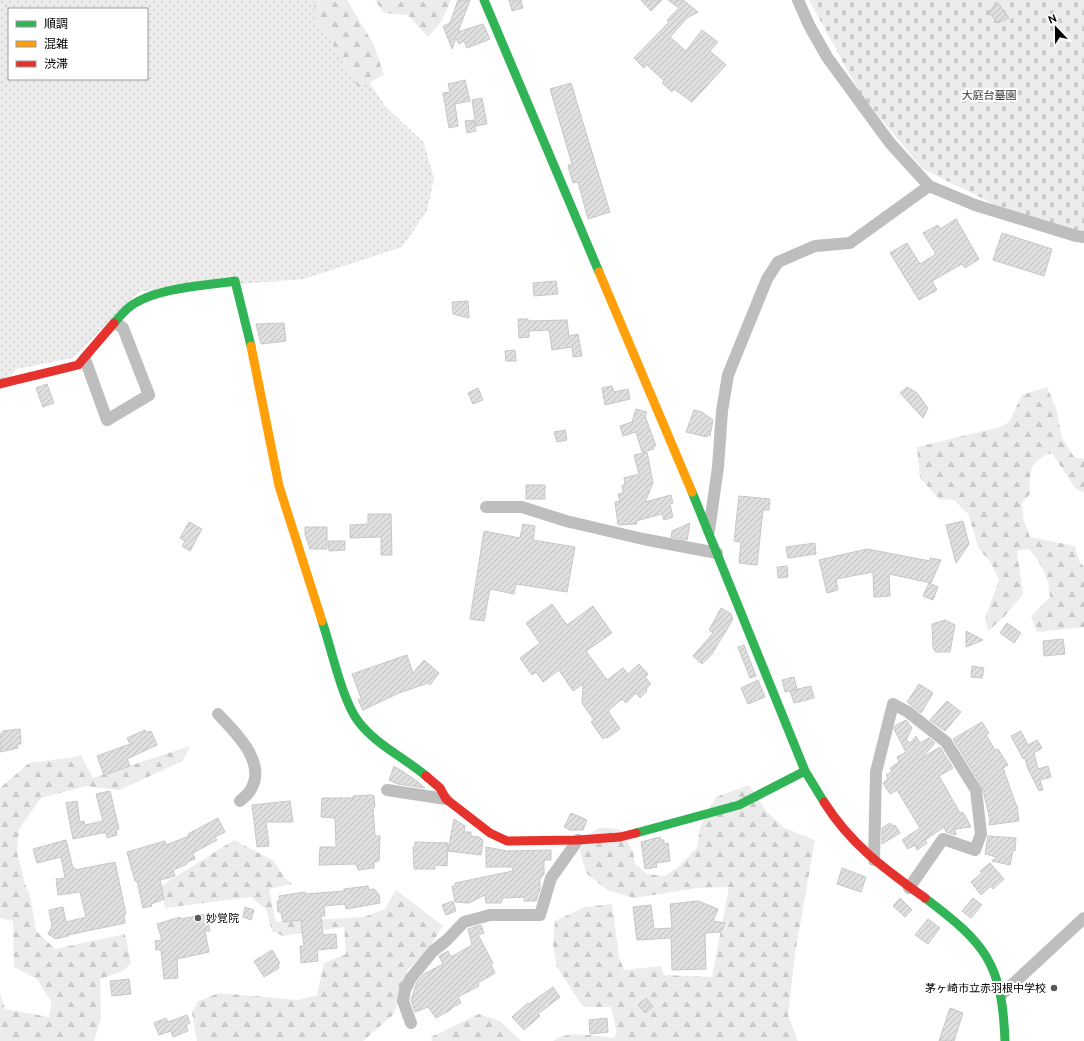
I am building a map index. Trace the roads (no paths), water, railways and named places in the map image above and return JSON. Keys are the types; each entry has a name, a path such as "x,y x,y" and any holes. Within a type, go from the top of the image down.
{"street":[{"path":"484,0 717,553 805,771 825,807 846,834 874,860 954,922 976,942 992,966 1003,993 1006,1041"},
{"path":"798,0 809,25 827,57 890,143 929,186 975,205 1076,236 1084,237"},
{"path":"708,532 718,466 722,411 728,375 767,279 778,262 815,246 850,243 929,186"},
{"path":"0,384 78,365 85,360 136,302 146,298 235,281 249,335 279,486 349,705 358,721 368,732 440,788 446,799 490,833 508,841 578,840 620,837 739,805 805,771"},
{"path":"85,360 108,420 149,395 123,328 116,323"},
{"path":"486,507 522,507 566,521 643,539 717,553"},
{"path":"874,860 876,772 893,704 908,712 946,742 976,790 981,834 975,850 943,839 909,888"},
{"path":"218,714 245,744 253,761 256,775 251,790 240,801"},
{"path":"387,790 446,799"},
{"path":"411,1023 403,1000 405,990 411,978 433,951 447,940 464,922 490,915 540,915 551,878 578,840"},
{"path":"1003,993 1084,918"}],"place":[{"name":"妙覚院","path":"198,918"},
{"name":"茅ヶ崎市立赤羽根中学校","path":"1054,988"}],"park label":[{"name":"大庭台墓園","path":"989,95"}]}
